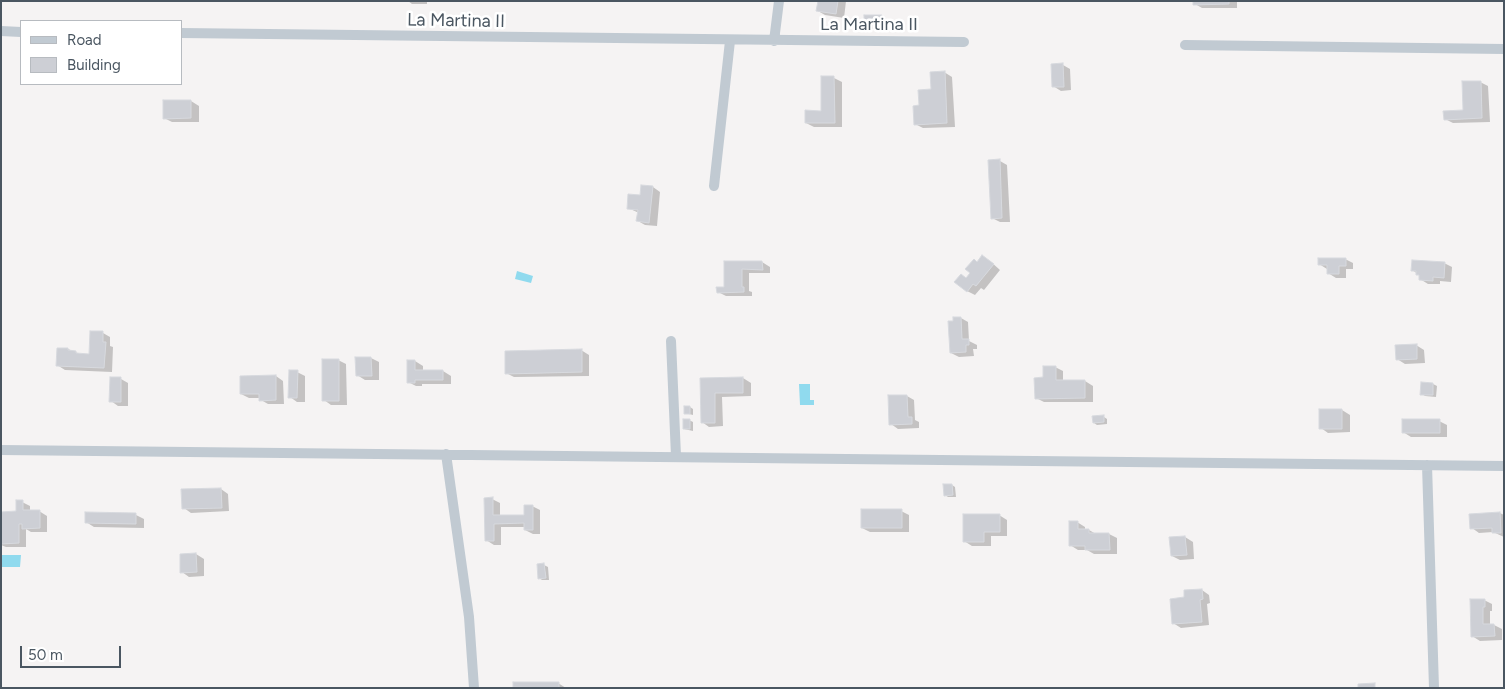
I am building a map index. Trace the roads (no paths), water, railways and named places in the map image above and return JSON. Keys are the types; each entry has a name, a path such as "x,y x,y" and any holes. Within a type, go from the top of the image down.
{"street":[{"path":"774,41 779,1"},
{"path":"1,31 20,32"},
{"name":"La Martina II","path":"182,34 964,42"},
{"path":"714,186 730,40"},
{"path":"1186,46 1504,49"},
{"path":"671,341 676,456"},
{"path":"1,450 1504,466"},
{"path":"446,454 469,617 474,688"},
{"path":"1427,465 1434,688"}],"water":[{"path":"517,271 533,276 531,283 515,279"},
{"path":"799,384 810,384 810,400 814,400 814,405 800,405"},
{"path":"1,555 21,555 20,567 1,567"}]}
